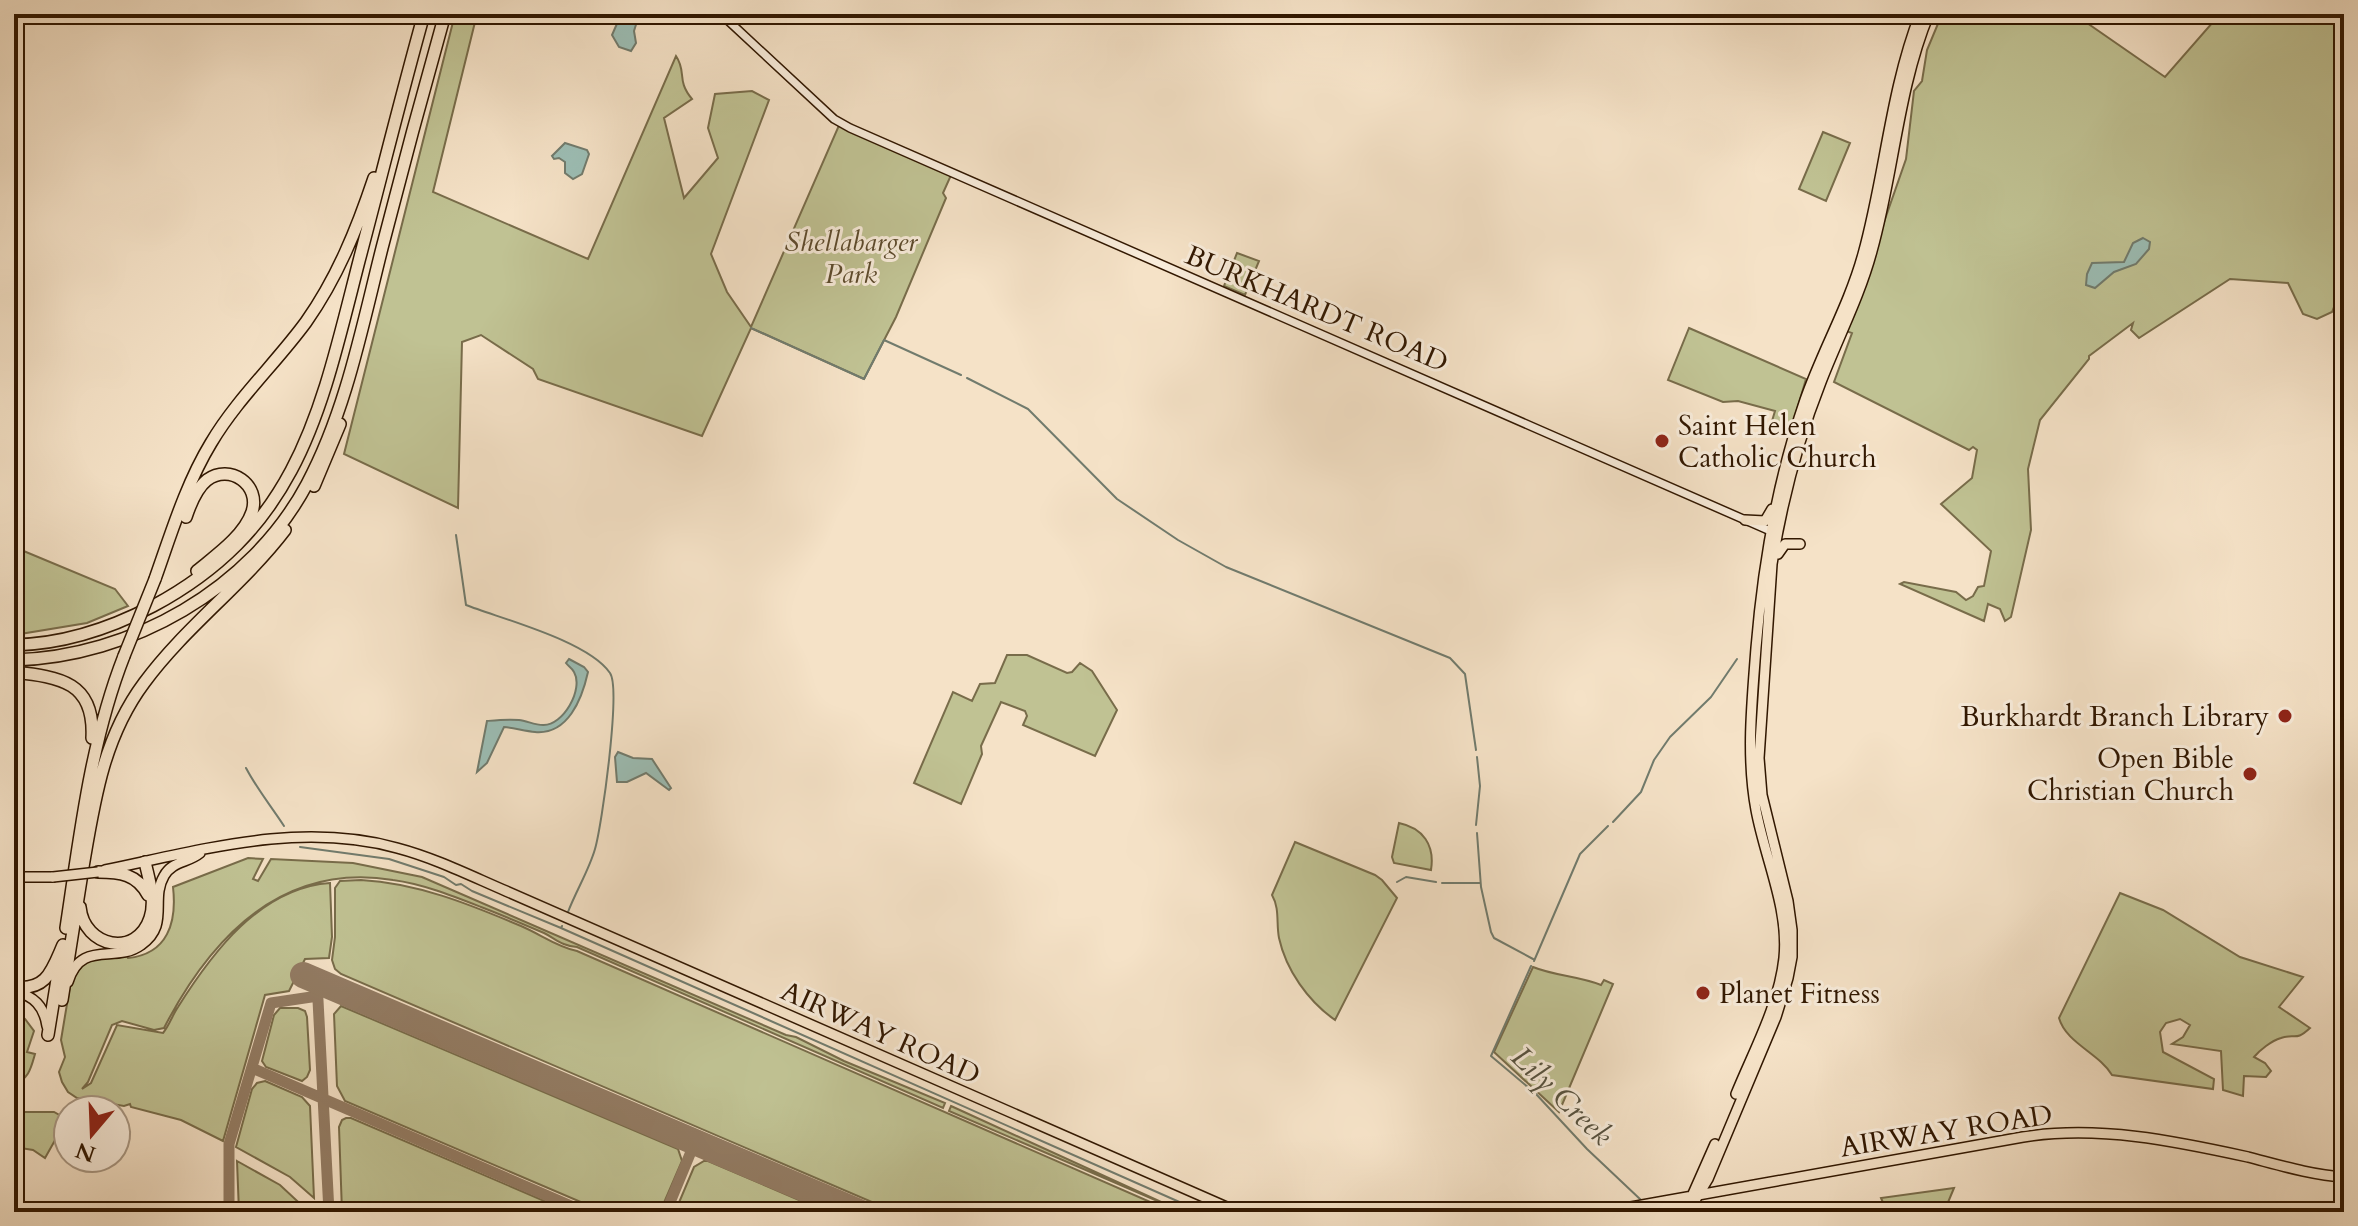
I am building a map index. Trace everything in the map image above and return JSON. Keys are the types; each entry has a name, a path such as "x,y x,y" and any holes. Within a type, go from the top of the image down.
{"highway":[{"path":"14,645 74,638 110,626 138,614 188,585 234,549 284,486 302,451 331,373 424,14"},
{"path":"14,660 61,657 130,637 176,614 239,569 286,518 308,483 340,409 445,14"},
{"path":"159,577 189,489 209,446 303,325 335,275 358,225 404,91"},
{"path":"95,796 116,730 142,686 275,544 313,488 334,443 348,401 360,335"},
{"path":"34,645 103,624 147,603 190,576 222,549 249,518 254,498 246,482 224,474 215,475 204,483 188,510 159,577 128,654 106,704 91,766 48,1035"},
{"path":"62,1000 99,757 128,654"},
{"path":"14,672 60,680 83,694 92,717 91,766"},
{"path":"79,891 81,912 86,928 93,936 108,943 125,942 141,933 150,920 155,903 147,861"},
{"path":"98,872 121,873 134,878 155,903"},
{"path":"14,989 44,980 55,968 63,945"}],"main road":[{"name":"BURKHARDT ROAD","path":"721,14 840,123 1774,533"},
{"path":"1644,1205 1681,1208 1692,1203 1708,1179 1776,1017 1788,978 1792,930 1788,901 1765,810 1759,758 1774,533 1781,487 1805,399 1864,253 1902,67 1920,14"},
{"path":"1692,1203 1771,1012 1782,975 1783,920 1756,813 1750,767 1762,578 1815,397 1873,249 1913,61 1929,14"},
{"path":"1745,520 1758,523 1768,518 1781,487"},
{"path":"1771,578 1781,546 1800,544"},
{"name":"AIRWAY ROAD","path":"14,877 98,872 203,849 277,837 325,836 404,850 506,891 1238,1212"},
{"path":"62,1000 69,976 80,961 95,954 129,952 145,943 156,926 155,903 166,872 176,864 196,857 203,849"},
{"path":"14,989 39,1005 46,1017 48,1035"},
{"name":"AIRWAY ROAD","path":"1603,1212 1644,1205 1692,1203 1728,1190 2058,1133 2152,1138 2316,1174 2344,1177"},
{"path":"1708,1179 1714,1188 1728,1190"}],"green space":[{"name":"Shellabarger Park","path":"455,14 477,14 433,192 588,259 676,56 684,87 692,99 664,118 684,198 718,158 708,128 715,94 752,91 769,100 711,254 727,292 751,327 840,123 952,173 943,193 946,198 896,317 864,379 751,328 702,436 538,379 533,369 481,335 462,342 458,508 344,454"},
{"path":"1942,14 2074,14 2165,77 2220,14 2344,14 2344,282 2332,312 2317,319 2303,314 2288,283 2230,279 2139,338 2131,330 2133,323 2089,356 2040,420 2028,469 2031,530 2011,617 2005,621 2000,609 1988,604 1984,621 1900,584 1904,582 1956,592 1966,600 1973,596 1978,587 1984,586 1991,551 1941,504 1972,478 1977,450 1973,447 1969,450 1834,382 1852,333 1846,331 1906,159 1914,91 1922,81 1927,50"},
{"path":"1823,132 1850,143 1826,201 1799,189"},
{"path":"1237,253 1259,261 1245,295 1224,286"},
{"path":"1689,328 1806,379 1789,437 1769,431 1775,411 1738,401 1723,402 1668,380"},
{"path":"14,547 115,589 128,606 87,623 14,635"},
{"path":"1007,655 1027,655 1067,673 1080,663 1092,671 1117,710 1095,756 1023,725 1027,716 1025,711 1001,702 981,746 982,754 961,804 914,783 953,692 972,701 980,684 995,683"},
{"path":"1399,823 1415,829 1426,839 1431,853 1431,870 1394,863 1392,857"},
{"path":"1295,842 1375,875 1397,898 1335,1020 1316,1004 1300,984 1287,962 1279,938 1272,895"},
{"path":"248,858 263,859 253,879 258,881 271,859 353,863 422,877 945,1103 943,1108 577,947 563,944 544,933 460,899 404,882 353,877 317,883 284,895 254,913 228,936 204,964 164,1028 154,1030 122,1021 112,1025 88,1082 82,1089 91,1083 117,1025 163,1033 206,966 240,927 282,897 330,883 332,937 329,958 305,959 289,991 265,995 223,1141 181,1120 132,1107 132,1094 71,1094 59,1072 65,1057 61,1040 71,980 87,960 142,955 161,943 171,924 173,887"},
{"path":"361,880 423,890 528,929 562,947 1173,1212 1092,1212 1093,1208 1079,1203 1078,1212 895,1212 341,974 332,960 335,888 340,881"},
{"path":"2120,893 2163,910 2240,957 2303,977 2279,1007 2310,1028 2298,1036 2273,1041 2256,1054 2254,1057 2271,1071 2266,1077 2244,1076 2243,1096 2223,1090 2221,1051 2172,1044 2183,1037 2190,1025 2180,1019 2166,1023 2160,1032 2163,1052 2214,1079 2213,1089 2112,1075 2063,1027 2059,1018"},
{"path":"1533,967 1601,985 1604,980 1613,984 1559,1112 1494,1052"},
{"path":"341,1006 678,1149 682,1161 660,1212 604,1212 345,1101 337,1086 334,1014"},
{"path":"280,1008 298,1008 305,1011 307,1017 310,1070 302,1081 266,1067 262,1061 274,1015"},
{"path":"14,1010 34,1031 27,1052 35,1054 26,1076 14,1084"},
{"path":"265,1081 302,1097 310,1106 314,1198 290,1177 236,1147 252,1089 257,1083"},
{"path":"951,1106 1183,1212 949,1111"},
{"path":"14,1112 52,1112 52,1146 45,1158 33,1150 14,1147"},
{"path":"346,1118 570,1212 342,1212 339,1127"},
{"path":"237,1161 280,1185 309,1212 239,1212"},
{"path":"704,1161 827,1212 675,1212 694,1167"},
{"path":"1954,1188 1944,1212 1887,1212 1881,1198"}],"water":[{"path":"625,14 639,15 634,31 636,43 631,51 619,47 612,35 619,19"},
{"path":"565,143 587,150 589,154 582,174 573,179 565,173 565,162 552,156"},
{"path":"2143,238 2150,242 2149,249 2136,264 2114,272 2095,288 2086,285 2092,263 2124,262 2133,243"},
{"path":"569,659 588,672 572,713 556,728 547,731 504,727 487,763 477,772 487,721 519,720 543,725 558,720 564,713 576,688 574,672 566,663"},
{"path":"618,752 633,758 652,759 671,788 669,790 646,773 627,782 617,782 615,757"}],"waterway":[{"path":"751,328 864,379 884,340 961,375"},
{"path":"967,378 1028,409 1117,499 1178,540 1226,567 1450,658 1465,674 1476,750"},
{"path":"456,535 466,605 564,641 599,661 610,673 613,684 612,729 598,835 589,865 568,912"},
{"path":"1613,822 1641,792 1654,760 1670,737 1711,697 1737,659"},
{"path":"1476,825 1480,786 1477,757"},
{"path":"246,768 284,826"},
{"path":"1534,961 1580,854 1608,826"},
{"path":"1477,833 1481,887 1491,932 1494,938 1533,959"},
{"path":"300,847 389,859 444,877 456,885 461,884 561,928"},
{"path":"1397,882 1406,877 1436,882"},
{"path":"1442,883 1480,883"},
{"path":"562,926 1202,1212"},
{"name":"Lily Creek","path":"1531,966 1491,1056 1536,1094 1587,1149 1641,1200"},
{"name":"Lily Creek","path":"1651,1209 1654,1212"}],"taxiway":[{"path":"317,981 329,1212"},
{"path":"229,1212 229,1144 271,1003 318,996"},
{"path":"252,1068 585,1212"},
{"path":"666,1212 695,1142"}],"runway":[{"path":"303,975 859,1212"}],"place":[{"name":"Saint Helen Catholic Church","path":"1662,441"},
{"name":"Burkhardt Branch Library","path":"2285,716"},
{"name":"Open Bible Christian Church","path":"2250,774"},
{"name":"Planet Fitness","path":"1703,993"}]}
